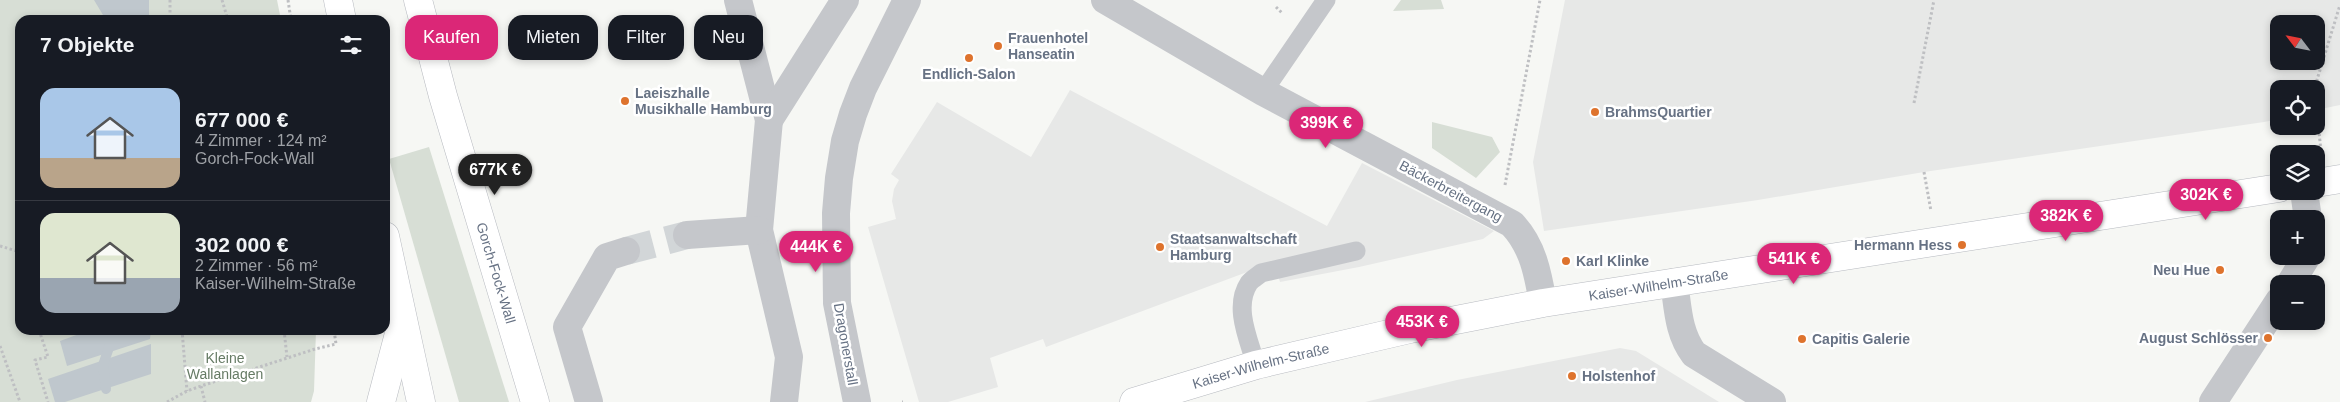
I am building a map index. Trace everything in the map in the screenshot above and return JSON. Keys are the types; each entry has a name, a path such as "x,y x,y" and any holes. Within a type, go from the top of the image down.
{"main road":[{"path":"338,0 341,15"},
{"name":"Gorch-Fock-Wall","path":"418,0 443,96 535,402"},
{"name":"Kaiser-Wilhelm-Straße","path":"1134,402 1256,365 1410,329 1543,303 2270,189"},
{"path":"390,261 420,402"},
{"path":"381,402 402,322"}],"street":[{"path":"738,0 769,120 759,230 789,356 784,402"},
{"path":"769,120 844,0"},
{"name":"Dragonerstall","path":"856,402 837,303 836,213 839,178 845,142 853,114 863,88 907,0"},
{"name":"Bäckerbreitergang","path":"1105,0 1263,92 1499,215 1512,224 1521,234 1532,255 1538,274 1543,303"},
{"path":"688,235 759,230"},
{"path":"589,402 567,326 607,257 626,251"},
{"path":"1674,282 1681,328 1685,342 1694,354 1772,402"},
{"path":"2213,402 2270,315"}],"lane":[{"path":"1263,92 1326,0"},
{"path":"1256,365 1242,314 1242,299 1250,283 1262,273 1356,251"}],"path":[{"path":"170,0 170,15"},
{"path":"222,0 226,15"},
{"path":"288,0 290,15"},
{"path":"1499,215 1540,0"},
{"path":"1914,103 1934,0"},
{"path":"2319,145 2316,82 2340,5"},
{"path":"1276,7 1282,13"},
{"path":"1924,172 1936,241"},
{"path":"0,246 15,250"},
{"path":"41,335 48,356 34,360 48,402"},
{"path":"182,335 187,391"},
{"path":"285,335 288,357"},
{"path":"167,402 201,386 288,357 336,344 335,335"},
{"path":"0,346 20,402"},
{"path":"201,386 205,402"}],"shaded area":[{"path":"94,0 149,0 149,15 103,15"},
{"path":"1565,0 2340,0 2340,105 2325,108 2325,80 2270,80 2270,121 1544,231 1533,162"},
{"path":"1070,90 1327,226 1362,163 1494,231 1483,239 1359,267 1280,282 1274,262 1046,347 1043,339 990,358 998,387 948,402 919,402 868,227 896,219 892,201 894,189 899,180 891,174 937,102 1031,157"},
{"path":"76,335 150,335 150,339 67,366 60,341"},
{"path":"151,344 151,374 65,402 55,402 48,379"},
{"name":"Holstenhof","path":"1620,348 1636,351 1719,402 1365,402 1457,380"}],"green space":[{"name":"Kleine Wallanlagen","path":"0,0 277,0 280,15 15,15 15,335 316,335 314,391 311,402 0,402"},
{"path":"1401,0 1441,0 1444,9 1393,11"},
{"path":"1432,122 1492,137 1500,152 1476,178 1432,148"},
{"path":"429,147 509,402 459,402 390,159"}],"waterway":[{"path":"106,389 103,365 113,335"}],"tunnel":[{"path":"626,251 687,235"}],"place":[{"name":"Frauenhotel Hanseatin","path":"998,46"},
{"name":"Endlich-Salon","path":"969,58"},
{"name":"Laeiszhalle Musikhalle Hamburg","path":"625,101"},
{"name":"BrahmsQuartier","path":"1595,112"},
{"name":"Hermann Hess","path":"1962,245"},
{"name":"Staatsanwaltschaft Hamburg","path":"1160,247"},
{"name":"Karl Klinke","path":"1566,261"},
{"name":"Neu Hue","path":"2220,270"},
{"name":"August Schlösser","path":"2268,338"},
{"name":"Capitis Galerie","path":"1802,339"},
{"name":"Holstenhof","path":"1572,376"}]}
